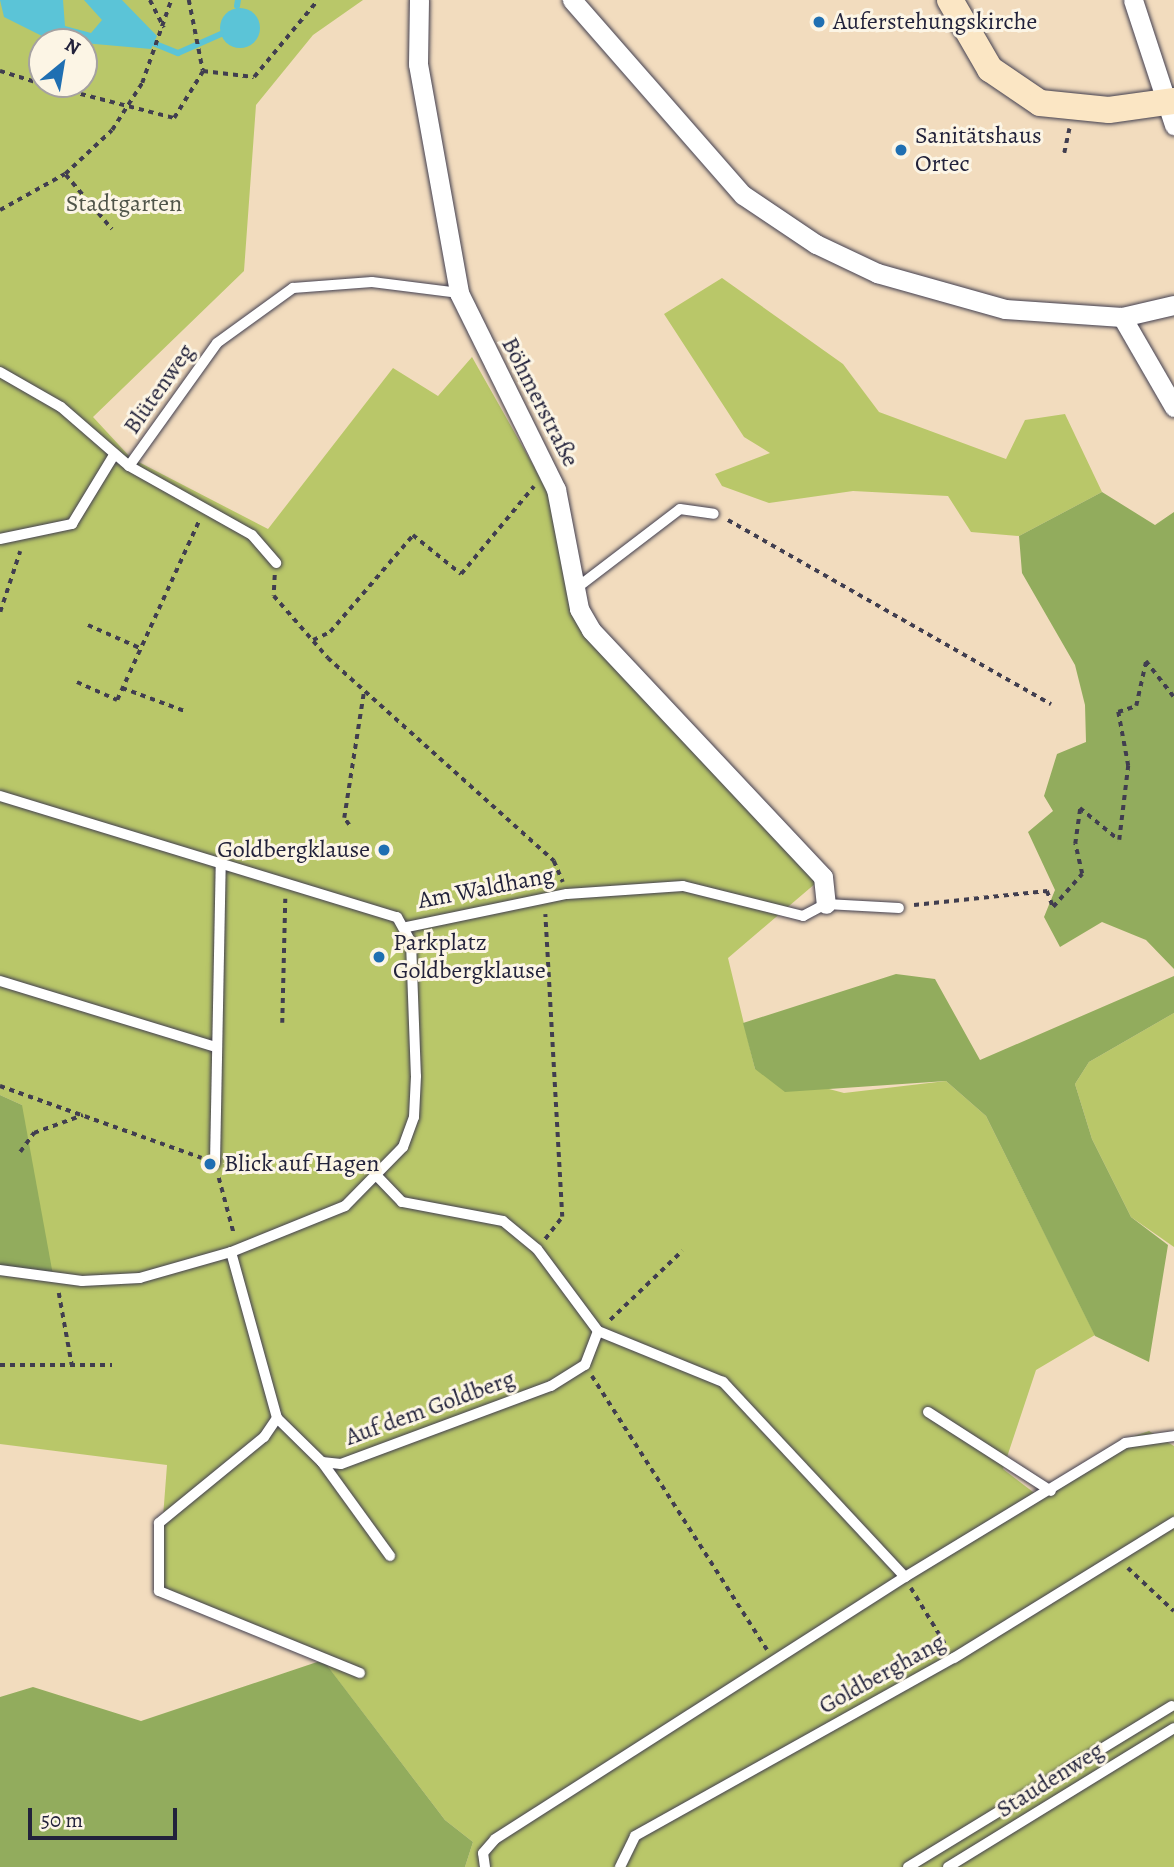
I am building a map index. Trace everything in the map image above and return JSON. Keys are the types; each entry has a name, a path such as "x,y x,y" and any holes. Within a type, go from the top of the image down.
{"main road":[{"path":"950,0 990,69 1040,103 1073,110 1172,109"}],"street":[{"name":"Böhmerstraße","path":"419,0 418,64 459,293 556,489 572,592 591,630 823,877 826,904"},
{"path":"572,0 743,195 816,244 948,296 1031,312 1122,317 1174,305"},
{"path":"1133,0 1172,109"},
{"path":"1122,317 1174,407"}],"lane":[{"name":"Blütenweg","path":"129,466 217,344 293,288 372,282 459,293"},
{"path":"0,372 61,407 129,466 252,535 276,563"},
{"path":"0,539 72,524 114,454"},
{"path":"572,592 680,509 714,514"},
{"name":"Am Waldhang","path":"0,796 384,911 407,927 567,894 684,886 803,916 826,904"},
{"path":"215,1163 213,1046 221,861"},
{"path":"826,904 899,908"},
{"path":"0,1270 112,1282 235,1251 345,1206 378,1177 403,1147 414,1117 407,927"},
{"path":"0,981 213,1046"},
{"path":"378,1177 402,1202 503,1221 537,1249 598,1331 723,1382 905,1577"},
{"path":"235,1251 277,1418 264,1437 159,1524 159,1591 360,1673"},
{"path":"585,1365 598,1331"},
{"name":"Auf dem Goldberg","path":"277,1418 322,1462 341,1464 551,1386 585,1365"},
{"path":"928,1412 1051,1491"},
{"path":"485,1867 483,1853 495,1839 905,1577 1051,1491 1125,1443 1174,1436"},
{"path":"322,1462 390,1556"},
{"name":"Goldberghang","path":"620,1867 635,1836 954,1658 1174,1522"},
{"path":"908,1867 1172,1706"},
{"name":"Staudenweg","path":"948,1867 1174,1728"}],"path":[{"path":"150,0 165,29"},
{"path":"0,210 65,174 131,104 163,36 171,0"},
{"path":"98,97 174,118 203,71 190,0"},
{"path":"203,71 254,77 318,0"},
{"path":"0,71 28,80"},
{"path":"1064,153 1073,110"},
{"path":"65,174 112,229"},
{"path":"313,640 330,632 413,535 461,574 548,472"},
{"path":"77,682 117,700 205,508"},
{"path":"714,514 755,531 1051,704"},
{"path":"0,612 20,551"},
{"path":"276,563 274,596 364,691 554,861 567,894"},
{"path":"88,625 140,648"},
{"path":"899,908 1047,891 1053,907 1082,874 1075,844 1080,808 1119,841 1128,766 1118,712 1136,706 1146,661 1174,697"},
{"path":"122,688 185,710"},
{"path":"348,825 344,818 364,691"},
{"path":"282,1023 285,880"},
{"path":"537,1249 562,1217 545,898"},
{"path":"0,1086 85,1114 215,1163 235,1251"},
{"path":"20,1153 34,1133 85,1114"},
{"path":"598,1331 682,1251"},
{"path":"56,1278 72,1365"},
{"path":"0,1365 112,1365"},
{"path":"585,1365 774,1661"},
{"path":"1117,1557 1174,1611"},
{"path":"905,1577 954,1658"}],"green space":[{"name":"Stadtgarten","path":"0,0 363,0 313,35 256,105 244,271 93,417 131,458 268,529 393,368 438,396 472,357 550,495 572,609 823,877 728,958 755,1069 844,1093 946,1081 986,1116 1095,1335 1036,1370 1003,1469 1037,1495 1119,1441 1149,1431 1174,1446 1174,1867 465,1867 473,1842 445,1820 322,1659 157,1596 167,1465 0,1444 0,1268 22,1105 0,1095"},
{"path":"722,278 843,364 879,412 1006,459 1025,420 1065,414 1102,492 1019,536 971,532 948,496 853,491 769,503 722,486 715,474 770,453 744,437 664,314"},
{"path":"1102,492 1155,525 1174,512 1174,969 1146,940 1102,922 1060,947 1044,917 1055,890 1028,832 1053,811 1044,796 1057,754 1086,742 1085,705 1075,665 1022,573 1019,536"},
{"path":"896,974 935,979 980,1060 1174,976 1174,1013 1089,1062 1075,1084 1092,1139 1131,1217 1168,1245 1149,1362 1095,1336 986,1116 946,1081 785,1092 755,1069 743,1023"},
{"path":"1174,1013 1174,1247 1131,1217 1092,1139 1075,1084 1089,1062"},
{"path":"0,1095 22,1105 53,1275 0,1268"},
{"path":"323,1660 445,1820 473,1842 465,1867 0,1867 0,1697 33,1687 141,1721"}],"water":[{"path":"0,0 63,0 65,26 72,28 28,29 4,17"},
{"path":"84,0 122,0 157,36 151,49 98,44 98,28 95,28 102,20"},
{"path":"240,8 248,9 254,14 259,20 259,36 254,42 248,47 240,48 232,47 226,42 221,36 220,28 221,20 226,14 232,9"}],"waterway":[{"path":"237,6 238,0"},
{"path":"153,43 178,53 221,34"}],"place":[{"name":"Auferstehungskirche","path":"819,22"},
{"name":"Sanitätshaus Ortec","path":"901,150"},
{"name":"Goldbergklause","path":"384,850"},
{"name":"Parkplatz Goldbergklause","path":"379,957"},
{"name":"Blick auf Hagen","path":"210,1164"}]}
